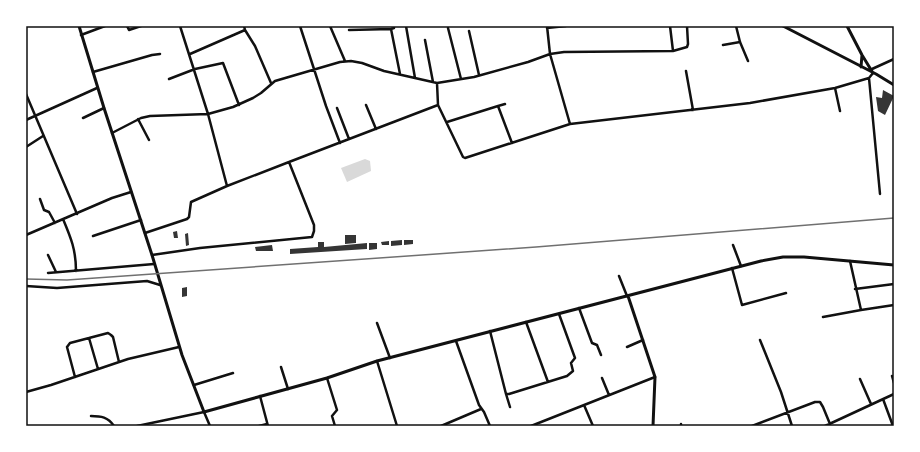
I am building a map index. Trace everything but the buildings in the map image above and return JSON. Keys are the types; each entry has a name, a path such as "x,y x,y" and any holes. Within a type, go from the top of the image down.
{"main road":[{"path":"79,26 97,88 152,255 179,347 204,412 327,378 377,361 732,268 783,257 804,257 894,265"},
{"path":"783,26 860,67 871,76 894,85"},
{"path":"847,26 862,55 872,69 871,76"},
{"path":"860,67 862,55"},
{"path":"628,296 655,377 653,426"}],"street":[{"path":"81,35 105,26"},
{"path":"127,26 129,30 141,26"},
{"path":"180,26 208,114 227,186"},
{"path":"245,26 271,83"},
{"path":"300,26 326,106 340,143"},
{"path":"330,26 345,62"},
{"path":"349,30 391,29 394,28 394,26"},
{"path":"406,26 414,78"},
{"path":"566,26 547,27 550,54 570,124"},
{"path":"670,26 673,51"},
{"path":"112,133 138,119 150,116 208,114 239,105 261,93 275,80 352,60 384,71 438,83 479,75 550,54 564,52 673,51 687,47 687,26"},
{"path":"736,26 740,42 748,60"},
{"path":"448,28 461,79"},
{"path":"391,29 400,74"},
{"path":"190,54 246,30"},
{"path":"469,31 479,75"},
{"path":"425,40 433,82"},
{"path":"723,45 740,42"},
{"path":"92,72 160,54"},
{"path":"872,69 894,60"},
{"path":"168,79 194,69 223,64 239,105"},
{"path":"686,71 693,110"},
{"path":"438,83 438,105 464,158 570,124 750,103 835,88 871,76 880,194"},
{"path":"26,120 97,88"},
{"path":"835,88 840,111"},
{"path":"26,94 34,116 77,214"},
{"path":"446,122 505,104"},
{"path":"366,105 376,129"},
{"path":"145,233 189,218 191,202 227,186 438,105"},
{"path":"498,106 512,143"},
{"path":"83,118 104,108"},
{"path":"337,108 350,140"},
{"path":"138,119 149,140"},
{"path":"26,147 43,136"},
{"path":"152,255 200,248 312,237 314,225 289,162"},
{"path":"26,235 112,198 131,192"},
{"path":"40,199 44,210 49,212 55,223"},
{"path":"63,219 74,248 76,271"},
{"path":"93,236 140,220"},
{"path":"733,246 741,266"},
{"path":"48,256 56,272"},
{"path":"850,261 855,289 861,310"},
{"path":"48,273 154,264"},
{"path":"732,268 742,305 786,293"},
{"path":"619,276 628,296"},
{"path":"26,286 57,288 147,282 160,285"},
{"path":"855,289 894,284"},
{"path":"823,316 894,305"},
{"path":"579,308 592,343 597,345 601,355"},
{"path":"506,394 567,376 573,371 571,363 575,358 558,314"},
{"path":"526,322 548,382"},
{"path":"377,323 390,358"},
{"path":"490,331 510,407"},
{"path":"75,377 67,345 70,343 106,333 112,335 119,362"},
{"path":"89,338 98,370"},
{"path":"456,340 481,409 484,412 490,426"},
{"path":"627,347 643,340"},
{"path":"760,340 792,426"},
{"path":"26,392 119,362 179,347"},
{"path":"377,361 397,426"},
{"path":"281,367 288,389"},
{"path":"194,385 233,373"},
{"path":"892,376 894,383"},
{"path":"530,426 655,377"},
{"path":"327,378 337,410 332,416 335,426"},
{"path":"602,378 609,395"},
{"path":"860,379 871,404"},
{"path":"825,426 894,394"},
{"path":"259,426 268,425 260,396"},
{"path":"883,399 893,426"},
{"path":"752,426 815,402 820,402 823,406 830,424"},
{"path":"584,405 593,426"},
{"path":"442,426 481,409"},
{"path":"136,426 204,412 210,426"},
{"path":"91,416 106,418 114,426"}],"shaded area":[{"path":"365,159 370,161 371,171 347,182 341,168"}],"railway":[{"path":"26,279 67,280 536,247 894,218"}]}
